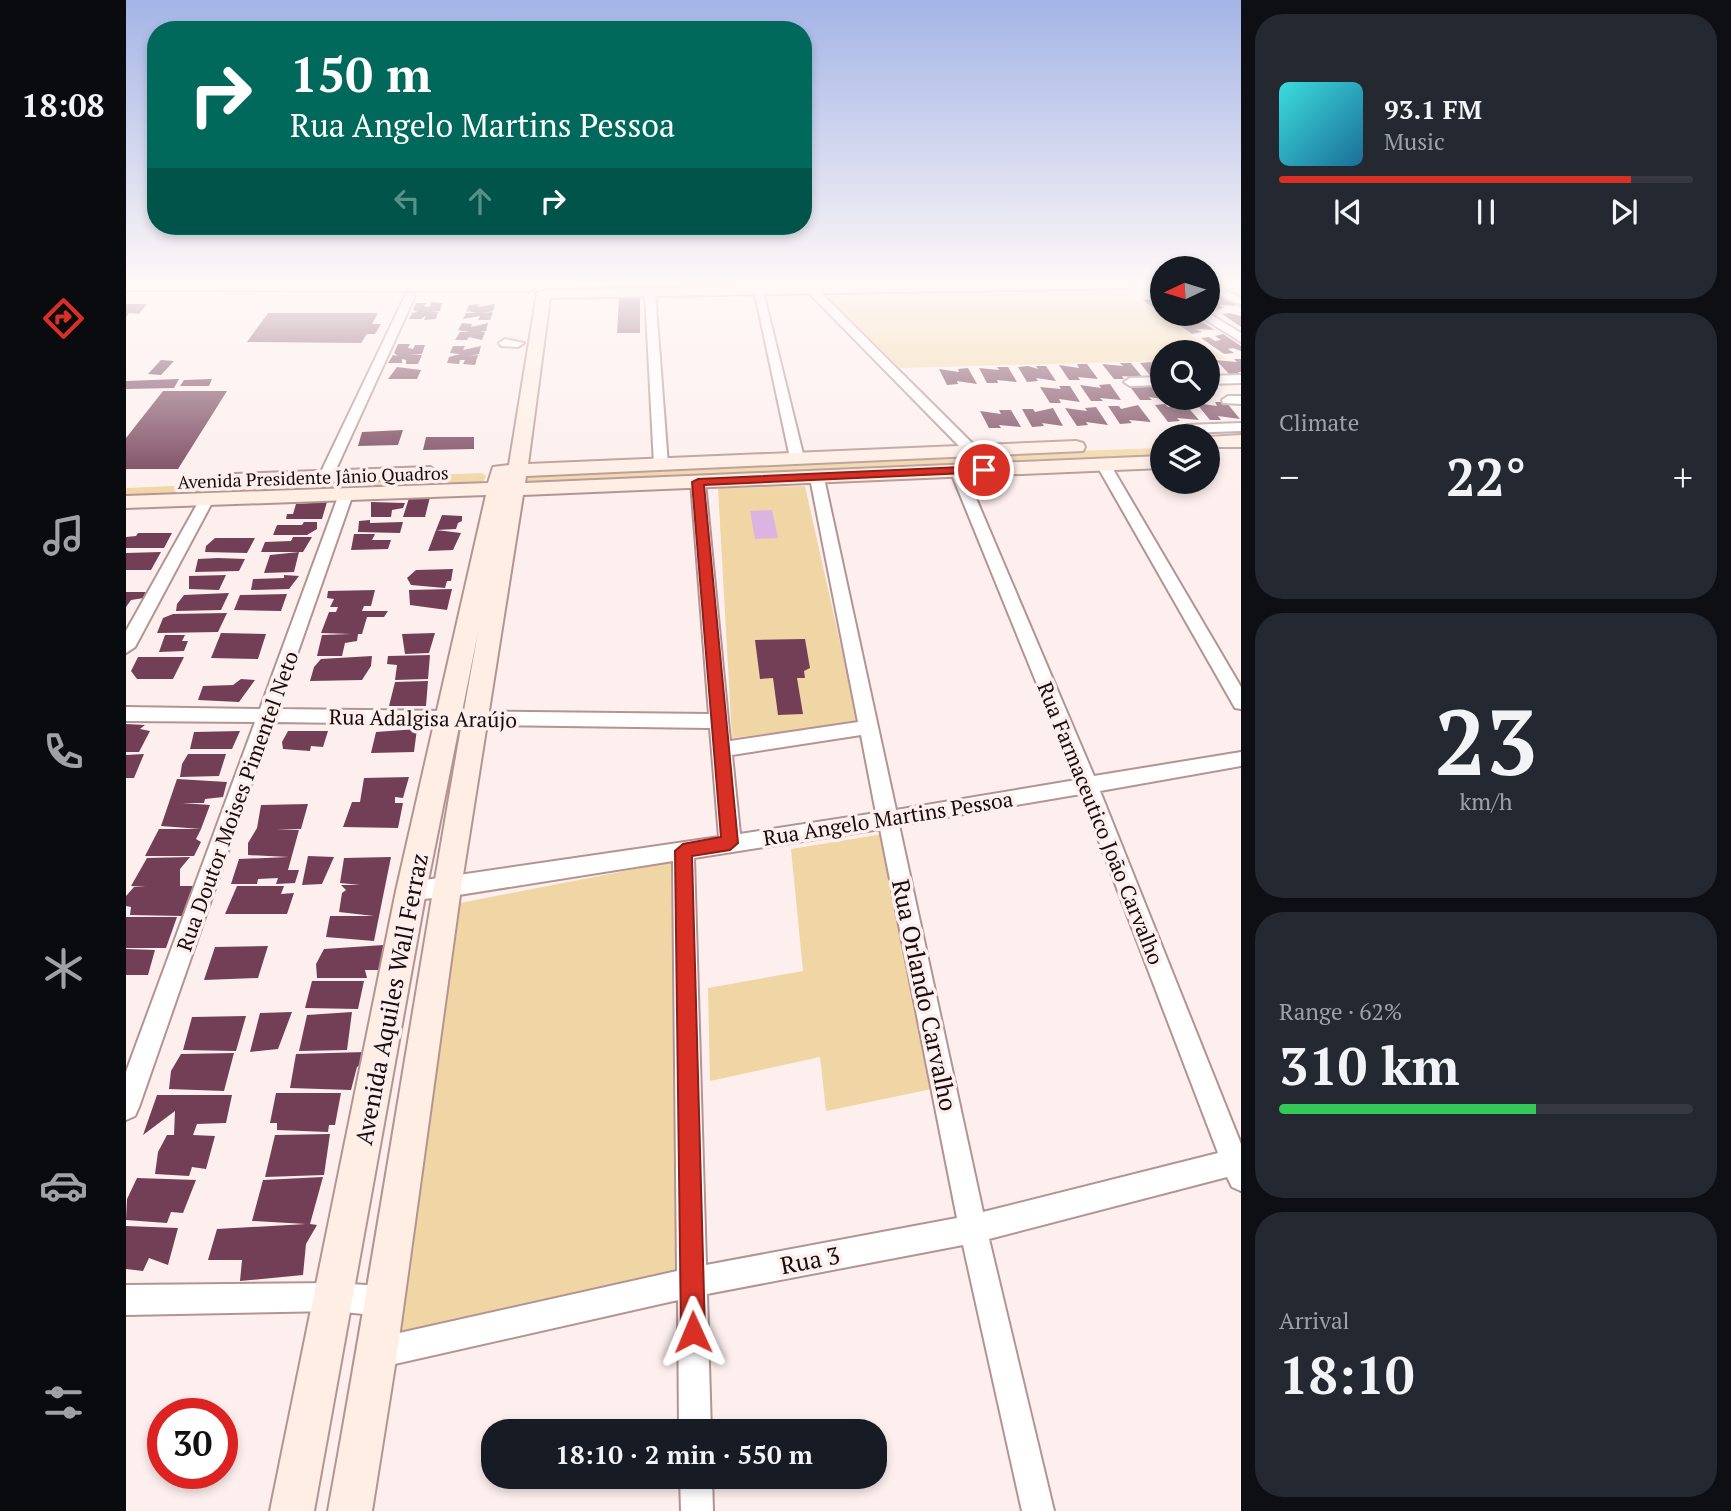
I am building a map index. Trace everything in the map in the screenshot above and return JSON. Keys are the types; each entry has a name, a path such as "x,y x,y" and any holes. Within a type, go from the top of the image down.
{"main road":[{"name":"Avenida Aquiles Wall Ferraz","path":"350,1511 377,1353 446,888 463,719 506,474 524,355"},
{"path":"1220,442 1241,441"},
{"name":"Avenida Presidente Jânio Quadros","path":"126,484 326,476 506,474 797,458 1150,444"},
{"path":"1220,460 1241,459"},
{"name":"Avenida Presidente Jânio Quadros","path":"126,502 346,494 506,474 698,482 1150,462"},
{"name":"Avenida Aquiles Wall Ferraz","path":"292,1511 411,891 463,719"}],"street":[{"path":"326,476 383,355"},
{"path":"654,355 661,465"},
{"path":"776,355 797,458"},
{"path":"876,355 972,451 984,470"},
{"path":"1220,380 1241,379"},
{"path":"1130,382 1150,381"},
{"path":"923,402 943,400"},
{"path":"935,414 951,414"},
{"path":"1220,428 1241,427"},
{"path":"1103,464 1241,704"},
{"name":"Rua Farmaceutico João Carvalho","path":"957,471 1088,785 1239,1166"},
{"name":"Rua Orlando Carvalho","path":"817,478 972,1229 1038,1511"},
{"path":"698,482 730,843"},
{"name":"Rua Doutor Moises Pimentel Neto","path":"126,1107 346,494"},
{"path":"126,647 207,499"},
{"name":"Rua Adalgisa Araújo","path":"126,714 720,721"},
{"path":"721,750 869,727"},
{"name":"Rua Angelo Martins Pessoa","path":"411,891 446,888 888,819 1241,759"},
{"path":"683,851 695,1419"},
{"name":"Rua 3","path":"377,1353 692,1282 972,1229 1239,1166"},
{"path":"126,1300 334,1297 383,1301"},
{"path":"696,1489 697,1511"}],"shaded area":[{"path":"886,355 1150,355 1150,361 900,368"},
{"path":"1150,448 1150,458 991,465 983,457 985,454"},
{"path":"969,456 972,465 525,483 524,473"},
{"path":"482,473 486,476 481,486 126,499 126,488"},
{"path":"805,486 858,723 732,738 718,488"},
{"path":"772,510 778,538 755,539 750,511"},
{"path":"883,834 932,1089 826,1111 820,1057 710,1081 708,988 803,971 791,849"},
{"path":"676,861 682,1277 398,1339 460,903"}],"building":[{"path":"393,355 398,356 396,355 422,355 418,364 406,364 406,360 402,359 402,363 388,363"},
{"path":"478,355 475,365 463,364 465,360 460,360 459,364 447,363 449,357"},
{"path":"1234,359 1241,359 1241,372 1238,372 1241,375 1230,375 1220,364 1220,360 1237,362"},
{"path":"161,360 174,361 161,375 148,374"},
{"path":"1150,362 1150,376 1140,363"},
{"path":"1120,363 1131,363 1143,378 1122,376 1124,379 1114,379 1102,364 1123,366"},
{"path":"1077,364 1087,364 1098,379 1078,377 1080,380 1069,380 1059,365 1079,368"},
{"path":"1036,366 1046,366 1056,381 1036,378 1038,381 1027,382 1018,367 1038,369"},
{"path":"397,367 421,370 417,379 388,379"},
{"path":"997,367 1008,367 1017,382 997,380 998,383 987,383 979,368 999,370"},
{"path":"968,368 977,384 957,381 958,384 947,385 939,369 959,372 958,369"},
{"path":"179,379 174,388 126,389 126,381"},
{"path":"212,379 209,386 180,386 184,380"},
{"path":"1147,383 1150,383 1150,400 1140,400 1128,384 1149,386"},
{"path":"1110,384 1121,400 1100,398 1103,401 1091,401 1080,385 1101,388 1099,385"},
{"path":"1059,386 1070,386 1080,402 1059,399 1061,403 1050,403 1040,387 1061,389"},
{"path":"163,391 227,391 178,469 126,469 126,438"},
{"path":"1220,402 1226,402 1240,419 1218,416 1221,420 1210,420 1202,410 1220,410"},
{"path":"1138,405 1151,422 1129,420 1132,423 1120,424 1108,406 1119,406 1121,409"},
{"path":"1096,407 1108,425 1086,422 1088,425 1077,426 1065,408 1087,411 1085,408"},
{"path":"1053,408 1063,426 1042,423 1044,426 1032,427 1022,409 1033,409 1035,412"},
{"path":"999,410 1011,410 1021,427 999,425 1001,428 989,428 980,411 1001,414"},
{"path":"1159,410 1190,410 1199,420 1177,418 1180,421 1168,422"},
{"path":"403,430 398,445 358,446 362,432"},
{"path":"426,437 474,437 474,449 423,450"},
{"path":"430,497 425,517 403,517 409,498"},
{"path":"327,502 322,519 286,519 287,514 293,514 296,504"},
{"path":"371,502 405,503 403,508 392,510 391,517 371,517"},
{"path":"442,515 462,516 462,521 456,529 436,530"},
{"path":"370,520 370,523 403,522 400,533 358,532 359,521"},
{"path":"304,522 317,522 317,529 307,535 273,535 277,525 302,525"},
{"path":"436,530 461,533 453,550 428,551"},
{"path":"138,533 172,533 164,548 126,548 126,537 136,536"},
{"path":"354,534 375,534 372,540 391,540 388,549 351,550"},
{"path":"293,537 312,537 303,552 261,552 265,542 291,541"},
{"path":"215,538 255,538 247,553 205,552 206,546"},
{"path":"161,552 151,570 126,570 126,553"},
{"path":"299,552 294,572 264,573 270,555"},
{"path":"198,559 245,559 239,571 195,572"},
{"path":"453,569 451,581 447,581 445,588 411,585 407,578 416,570"},
{"path":"226,575 219,590 189,589 189,576"},
{"path":"284,575 299,576 289,589 251,590 253,579 284,578"},
{"path":"452,589 447,610 410,605 409,590"},
{"path":"375,590 371,606 364,606 362,611 388,611 384,617 367,617 362,634 358,634 357,641 345,643 342,656 317,656 322,635 351,634 321,633 329,612 336,612 338,607 330,607 334,599 327,598 328,591"},
{"path":"126,592 146,592 144,598 131,600 126,607"},
{"path":"229,593 221,610 176,611 177,604 184,595"},
{"path":"287,594 281,611 234,610 240,595"},
{"path":"227,613 218,632 157,633 163,618 173,614"},
{"path":"221,633 266,634 258,659 211,658"},
{"path":"435,633 429,653 405,654 402,634"},
{"path":"165,635 185,635 182,641 188,641 184,651 159,652"},
{"path":"805,639 810,668 804,671 805,678 797,678 803,714 778,715 773,678 760,679 755,640"},
{"path":"430,655 428,679 395,680 397,665 387,664 388,656"},
{"path":"372,656 371,666 362,680 310,681 314,667 321,659"},
{"path":"138,657 184,657 173,679 137,679 131,671"},
{"path":"241,679 255,680 239,702 198,700 203,686 233,685"},
{"path":"428,681 426,706 389,706 395,682"},
{"path":"126,724 145,725 140,729 150,731 139,752 126,752"},
{"path":"417,729 414,752 371,753 376,732"},
{"path":"240,731 232,749 190,749 194,732"},
{"path":"288,731 328,731 323,747 311,746 310,751 283,749 282,742"},
{"path":"144,754 134,778 126,778 126,755"},
{"path":"188,754 226,754 219,776 180,777 182,764"},
{"path":"409,777 403,798 395,797 395,803 403,803 398,828 343,827 352,802 360,802 364,778"},
{"path":"177,779 227,782 223,797 205,799 204,803 182,803 210,805 201,829 161,826"},
{"path":"308,804 301,829 277,829 299,830 288,870 299,870 295,883 276,884 278,878 258,879 257,884 231,884 239,859 289,857 248,855 248,843 257,828 261,805"},
{"path":"159,829 201,829 196,839 201,842 194,856 145,856"},
{"path":"308,856 334,857 322,884 302,885"},
{"path":"190,857 180,869 180,886 194,886 182,916 130,915 131,907 126,906 126,896 134,887 146,887 131,886 147,858"},
{"path":"391,857 374,941 326,937 330,916 374,916 339,912 342,893 346,890 341,885 360,885 340,883 344,858"},
{"path":"237,886 284,886 281,894 294,893 287,914 225,914"},
{"path":"126,917 177,917 166,948 126,948"},
{"path":"384,945 381,970 365,970 367,978 317,978 316,964 324,949"},
{"path":"268,946 258,978 204,980 215,947"},
{"path":"126,949 155,950 148,975 126,975"},
{"path":"312,981 364,981 358,1009 305,1008"},
{"path":"292,1012 278,1049 250,1052 260,1013"},
{"path":"352,1012 347,1050 299,1051 307,1015"},
{"path":"246,1016 236,1051 183,1050 192,1017"},
{"path":"365,1052 364,1063 357,1067 351,1090 290,1088 296,1054"},
{"path":"234,1053 224,1091 169,1089 171,1071 181,1054"},
{"path":"276,1093 341,1093 335,1125 329,1125 328,1132 277,1130 277,1123 270,1123"},
{"path":"157,1095 232,1095 226,1123 197,1124 193,1135 215,1136 206,1169 192,1167 189,1176 155,1174 158,1152 167,1135 174,1135 175,1111 143,1135"},
{"path":"330,1134 324,1175 265,1177 275,1135"},
{"path":"323,1177 310,1224 317,1225 306,1244 303,1275 240,1281 242,1260 208,1260 217,1229 306,1224 252,1221 263,1180"},
{"path":"137,1178 196,1180 183,1213 171,1212 167,1223 126,1220 127,1199"},
{"path":"126,1226 178,1228 168,1265 149,1258 143,1271 126,1269"}],"route":[{"path":"693,1332 683,851 730,843 698,482 984,470"}]}
